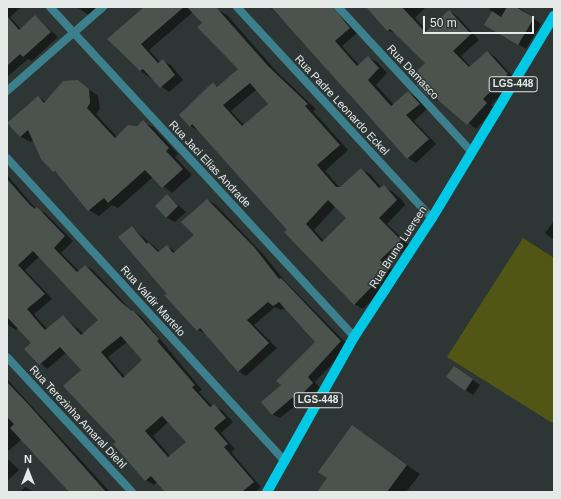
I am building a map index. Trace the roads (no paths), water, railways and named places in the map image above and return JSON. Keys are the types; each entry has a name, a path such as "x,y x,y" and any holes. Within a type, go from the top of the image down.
{"main road":[{"name":"Rua Bruno Luersen","path":"267,492 354,337 432,218 554,16"}],"street":[{"name":"Rua Jaci Elias Andrade","path":"50,7 354,337"},
{"path":"7,91 103,7"},
{"name":"Rua Padre Leonardo Eckel","path":"237,7 432,218"},
{"name":"Rua Damasco","path":"338,7 472,152"},
{"name":"Rua Valdir Martelo","path":"7,158 284,460"},
{"name":"Rua Terezinha Amaral Diehl","path":"7,356 132,492"}]}
